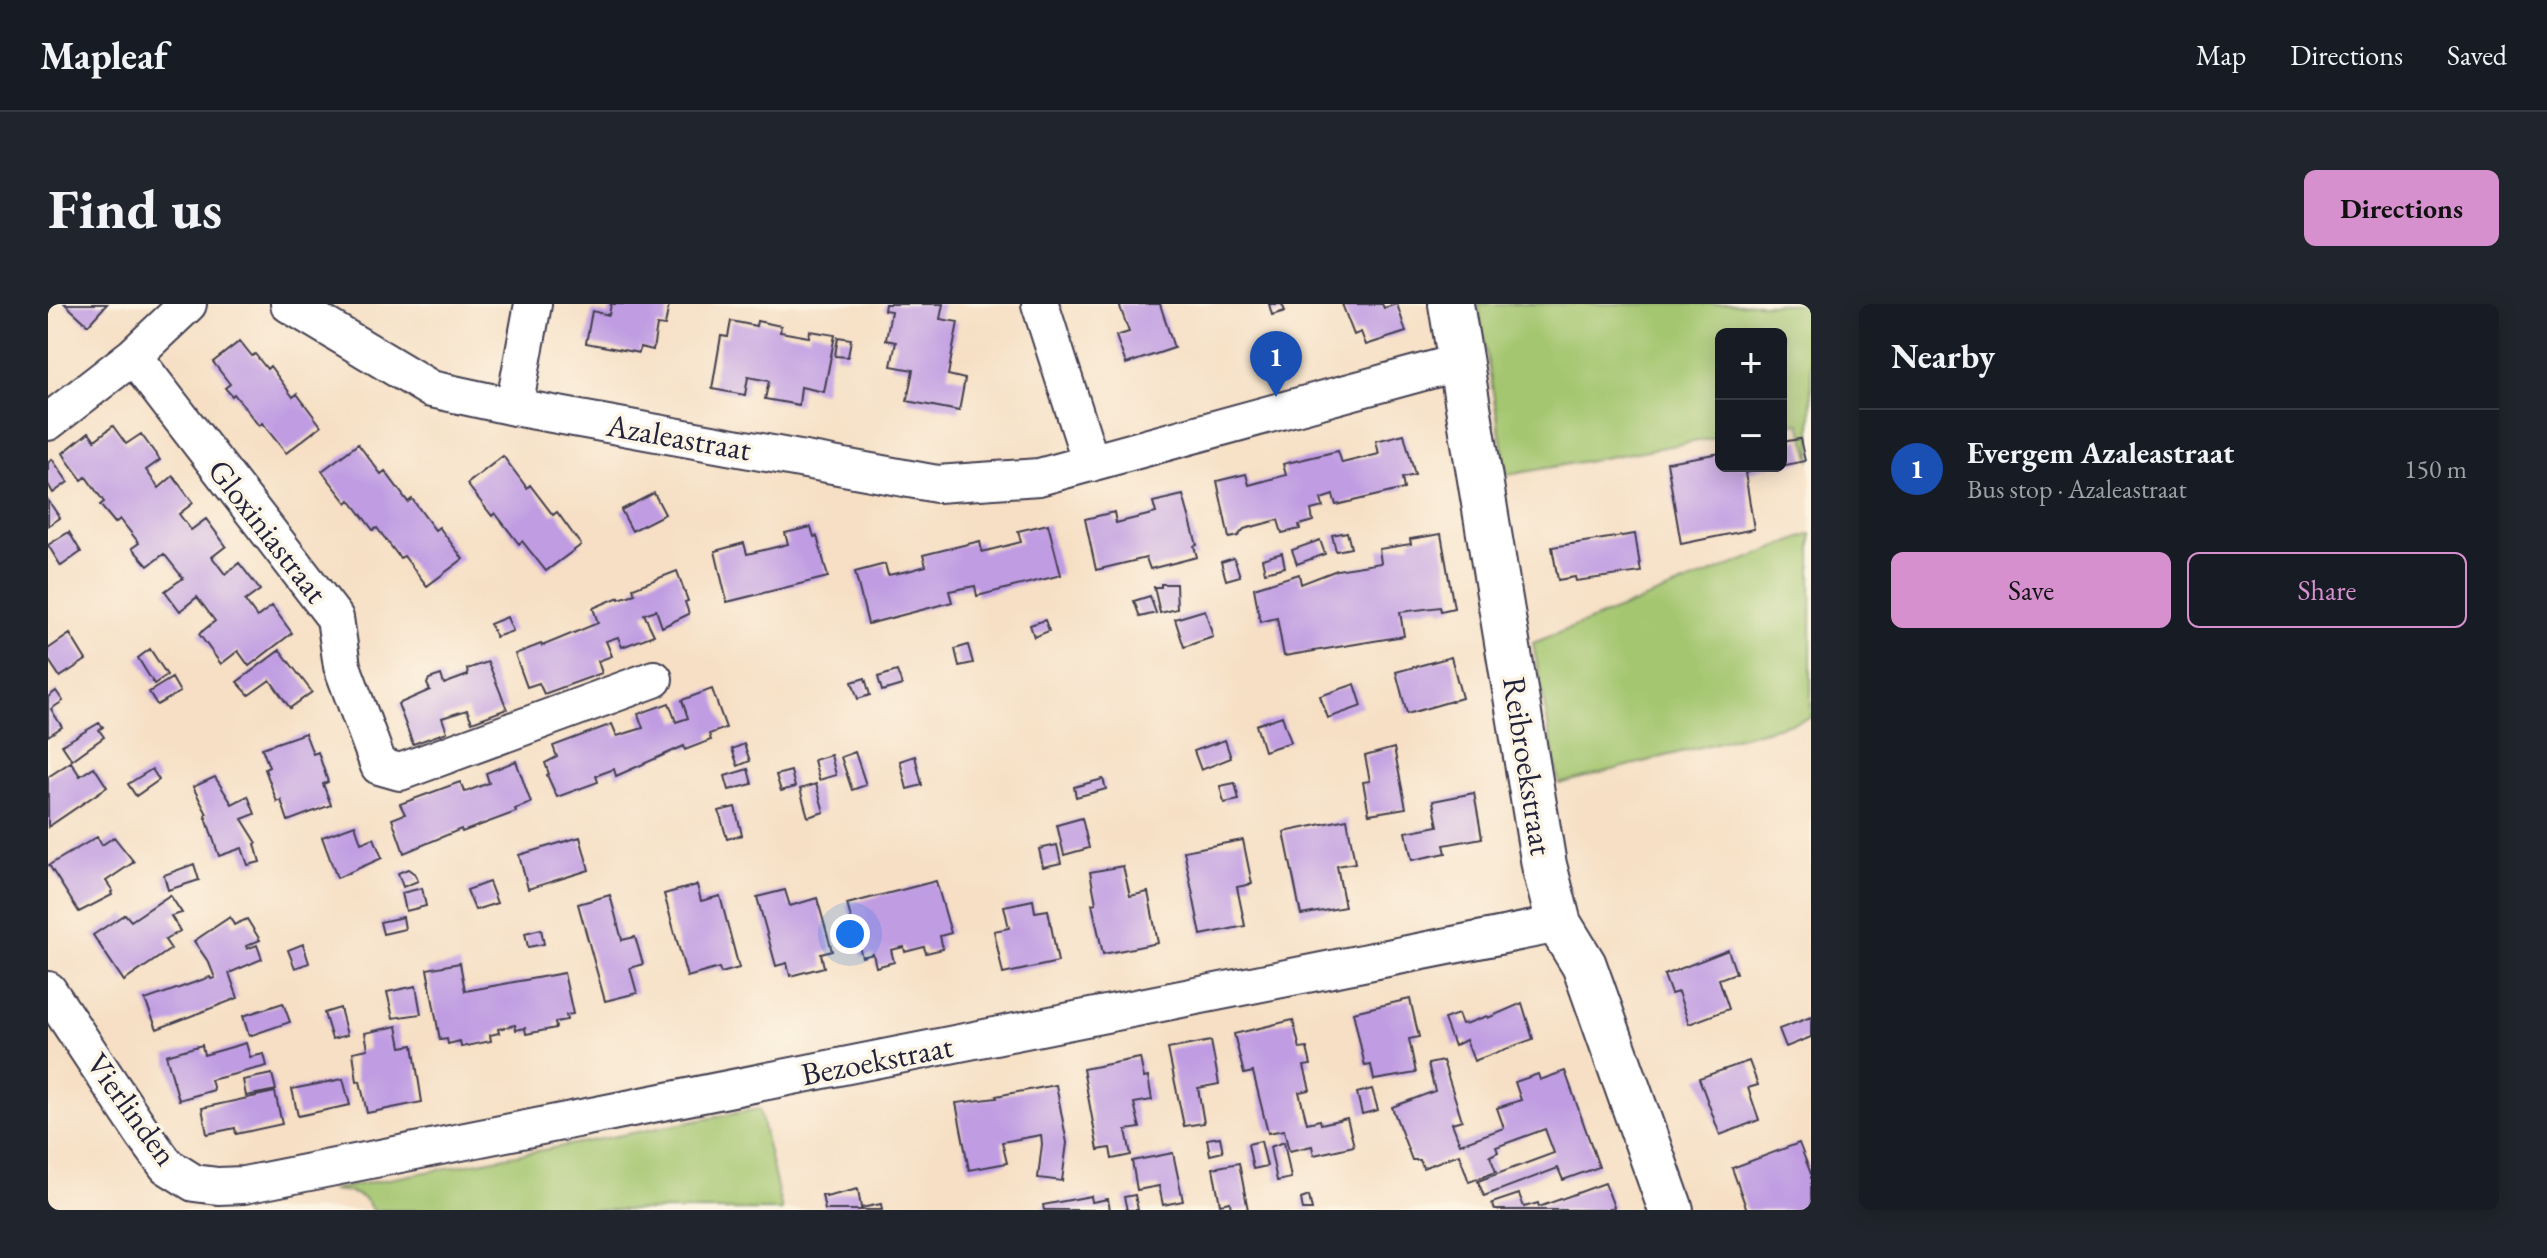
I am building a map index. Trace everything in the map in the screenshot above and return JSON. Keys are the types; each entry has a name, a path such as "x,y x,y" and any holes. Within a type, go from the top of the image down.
{"street":[{"path":"48,422 133,356 188,304"},
{"name":"Azaleastraat","path":"289,304 431,389 937,484 1039,477 1460,362"},
{"path":"514,407 533,304"},
{"path":"1040,304 1091,463"},
{"name":"Reibroekstraat","path":"1451,304 1544,865 1559,924 1584,965 1671,1210"},
{"name":"Gloxiniastraat","path":"133,356 335,618 342,666 379,766 400,772 654,679"},
{"name":"Bezoekstraat","path":"189,1197 218,1186 244,1185 1559,924"},
{"name":"Vierlinden","path":"48,990 189,1197"}],"green space":[{"path":"1478,304 1811,304 1811,461 1800,423 1787,425 1787,328 1715,328 1715,438 1507,475"},
{"path":"1811,534 1811,718 1559,784 1533,643"},
{"path":"759,1109 782,1210 372,1210 360,1196 331,1190"}],"building":[{"path":"65,304 107,304 88,325"},
{"path":"611,304 669,304 665,326 657,325 653,350 640,347 639,353 586,343 592,311 609,315"},
{"path":"885,304 943,304 940,319 958,322 948,375 965,379 959,411 907,401 913,370 891,366 896,342 886,340 891,311 884,310"},
{"path":"1119,304 1160,304 1174,348 1126,364 1116,336 1129,332"},
{"path":"1269,304 1282,304 1285,311 1272,315"},
{"path":"1342,304 1382,304 1384,308 1397,304 1406,332 1366,345 1361,332 1354,335"},
{"path":"731,321 756,326 757,321 781,326 780,332 809,337 810,331 835,335 824,392 801,387 799,405 765,399 769,381 748,377 745,395 712,389 721,336 728,337"},
{"path":"838,337 851,339 848,357 835,356"},
{"path":"240,341 267,369 270,366 293,397 297,394 321,426 286,453 262,423 259,426 234,394 232,396 225,388 230,384 213,362"},
{"path":"113,426 126,444 141,434 160,460 146,470 159,488 173,476 193,503 179,514 191,530 206,519 226,546 212,557 225,574 239,563 260,590 245,601 257,617 272,606 292,633 249,666 238,651 221,664 199,634 215,621 197,597 180,611 165,591 183,578 164,554 148,566 132,548 139,543 120,519 115,523 100,505 104,502 86,477 82,480 63,453 89,432 95,440"},
{"path":"1404,434 1415,475 1402,478 1404,489 1336,505 1333,495 1321,499 1323,507 1311,510 1313,521 1299,525 1300,529 1282,533 1278,520 1244,529 1238,536 1229,538 1217,481 1246,474 1249,485 1286,475 1283,464 1338,451 1342,463 1379,454 1376,441"},
{"path":"1800,439 1805,461 1787,465 1787,441"},
{"path":"358,444 381,474 385,471 408,502 412,499 435,530 439,527 463,559 427,586 404,556 400,558 377,528 373,530 322,471"},
{"path":"1715,454 1715,472 1749,472 1745,473 1754,529 1681,544 1667,462"},
{"path":"503,456 553,515 557,512 581,545 546,571 522,541 519,544 495,513 492,516 467,484"},
{"path":"52,459 68,482 53,493 48,484 48,463"},
{"path":"654,493 665,514 632,531 621,510"},
{"path":"1183,495 1197,545 1194,546 1197,557 1150,569 1146,558 1096,570 1085,519 1114,512 1116,523 1156,513 1153,502"},
{"path":"48,500 60,518 48,526"},
{"path":"1048,524 1061,575 977,596 975,586 949,591 952,602 868,624 855,572 885,564 888,575 908,571 926,566 923,555 980,541 982,552 1021,542 1018,531"},
{"path":"811,527 814,537 817,536 828,577 727,602 715,551 744,543 747,554 788,544 785,533"},
{"path":"69,532 81,552 61,566 48,545"},
{"path":"1347,532 1351,548 1336,551 1332,535"},
{"path":"1441,534 1454,608 1400,612 1404,636 1284,656 1277,618 1260,622 1254,588 1299,574 1301,584 1337,570 1381,563 1379,549 1411,544 1410,539"},
{"path":"1635,534 1641,572 1576,581 1575,577 1558,580 1552,547"},
{"path":"1320,540 1325,554 1297,564 1292,550"},
{"path":"1282,553 1285,567 1265,572 1262,559"},
{"path":"1234,558 1240,576 1226,580 1221,562"},
{"path":"677,571 688,601 685,602 689,614 662,627 656,610 644,614 654,635 622,647 618,637 606,641 612,656 598,661 602,673 544,694 539,683 527,687 515,654 598,623 593,608 635,594 633,588"},
{"path":"1161,584 1176,584 1177,609 1160,613 1154,587 1161,587"},
{"path":"1150,596 1156,613 1140,617 1134,601"},
{"path":"1205,610 1213,637 1184,647 1175,619"},
{"path":"507,617 513,631 496,637 490,624"},
{"path":"1045,620 1049,631 1034,637 1030,625"},
{"path":"70,634 86,660 60,677 48,659 48,649"},
{"path":"968,645 973,663 959,666 955,649"},
{"path":"150,649 167,675 154,684 138,658"},
{"path":"280,650 312,692 290,708 270,680 249,695 237,682"},
{"path":"1451,657 1462,698 1407,714 1396,672"},
{"path":"488,662 507,709 472,722 467,710 442,718 447,732 413,744 398,704 430,690 427,684 429,679 441,675 444,684 468,675 467,669"},
{"path":"897,671 902,685 882,691 878,677"},
{"path":"172,678 180,692 157,705 149,692"},
{"path":"865,678 870,695 858,699 852,682"},
{"path":"1355,684 1362,706 1328,718 1320,696"},
{"path":"712,689 726,728 709,734 711,740 685,750 684,746 616,776 614,769 596,776 598,782 557,797 545,763 557,757 553,746 612,724 617,736 643,728 638,714 669,703 676,722 688,718 682,700"},
{"path":"56,691 63,701 51,709 62,727 48,736 48,697"},
{"path":"1282,716 1291,742 1264,751 1256,725"},
{"path":"99,723 103,727 99,730 104,737 72,760 62,745"},
{"path":"305,733 313,754 318,752 328,782 323,784 331,805 288,821 265,769 269,767 262,748"},
{"path":"1225,740 1231,758 1201,770 1194,751"},
{"path":"744,744 750,761 738,766 732,749"},
{"path":"1394,748 1406,808 1369,814 1363,782 1370,781 1365,756"},
{"path":"855,752 866,785 852,790 841,757"},
{"path":"831,755 836,775 819,780 814,760"},
{"path":"915,756 922,785 907,789 900,761"},
{"path":"516,761 531,803 515,809 516,812 462,832 461,829 404,853 392,819 405,814 400,804 460,782 465,792 489,783 486,773"},
{"path":"71,762 80,776 94,767 107,787 48,827 48,777"},
{"path":"152,769 159,780 136,796 128,784"},
{"path":"748,769 752,784 729,790 725,776"},
{"path":"791,771 795,787 781,791 776,775"},
{"path":"215,777 232,804 248,796 255,814 242,819 257,843 260,862 248,865 242,848 219,856 207,814 193,787"},
{"path":"1103,779 1106,789 1076,797 1074,787"},
{"path":"1235,783 1239,800 1224,803 1220,786"},
{"path":"816,784 824,812 808,817 800,789"},
{"path":"1474,793 1482,838 1444,845 1446,853 1412,860 1406,832 1438,826 1433,801"},
{"path":"735,807 742,835 727,839 719,811"},
{"path":"1082,818 1089,848 1064,855 1057,825"},
{"path":"1347,819 1355,863 1337,866 1345,907 1301,915 1284,832"},
{"path":"355,825 361,843 374,838 382,858 337,878 322,837"},
{"path":"97,837 102,845 114,837 134,862 106,881 113,891 112,895 79,912 49,865"},
{"path":"580,837 589,870 528,889 519,855"},
{"path":"1243,840 1252,884 1237,887 1245,926 1201,935 1184,851"},
{"path":"1057,845 1061,863 1043,867 1039,849"},
{"path":"194,864 199,880 168,890 164,875"},
{"path":"1123,866 1130,896 1148,892 1158,943 1103,954 1092,904 1096,903 1090,872"},
{"path":"408,869 418,881 403,887 398,873"},
{"path":"936,881 951,933 940,936 943,949 926,953 924,947 905,952 904,947 891,950 894,962 876,967 873,954 862,957 847,904"},
{"path":"489,882 497,903 475,910 467,890"},
{"path":"697,885 701,901 720,896 739,968 721,973 719,968 687,977 664,894"},
{"path":"422,888 426,906 406,911 402,893"},
{"path":"785,890 790,906 817,898 832,951 821,954 824,967 790,976 787,963 776,966 757,897"},
{"path":"170,895 182,913 171,916 180,931 165,940 171,949 124,981 93,935 125,914 131,921"},
{"path":"610,895 622,940 635,937 643,964 630,968 637,993 605,1001 578,904"},
{"path":"1033,900 1035,912 1048,910 1058,962 1003,974 994,931 1009,928 1004,906"},
{"path":"230,917 234,925 247,919 260,940 246,946 247,949 257,945 262,959 229,973 238,998 157,1029 145,1000 210,977 215,978 194,941"},
{"path":"403,917 405,929 383,934 380,922"},
{"path":"541,929 544,944 528,947 525,933"},
{"path":"303,944 309,963 295,968 288,950"},
{"path":"1728,950 1736,973 1719,979 1729,1009 1689,1024 1678,992 1671,994 1664,975"},
{"path":"460,963 465,991 564,973 573,1014 566,1015 567,1020 555,1022 556,1028 526,1034 525,1028 516,1030 515,1025 498,1029 499,1033 490,1035 491,1041 461,1047 460,1041 448,1044 447,1039 440,1040 427,969"},
{"path":"416,986 421,1014 393,1018 387,992"},
{"path":"1410,999 1419,1037 1409,1039 1416,1073 1374,1080 1371,1065 1365,1066 1353,1012"},
{"path":"283,1003 290,1022 249,1036 243,1016"},
{"path":"1522,1003 1533,1039 1474,1061 1466,1040 1454,1046 1444,1019 1458,1014 1462,1024 1468,1023"},
{"path":"340,1008 347,1035 332,1039 324,1013"},
{"path":"1811,1017 1811,1037 1786,1047 1779,1029"},
{"path":"1293,1020 1300,1049 1307,1048 1311,1065 1304,1066 1310,1090 1299,1092 1307,1123 1320,1120 1321,1124 1347,1118 1354,1146 1314,1155 1312,1146 1289,1151 1284,1130 1268,1133 1253,1072 1244,1074 1234,1034"},
{"path":"397,1026 401,1047 413,1045 422,1102 367,1113 360,1081 357,1082 353,1052 368,1049 365,1033"},
{"path":"1211,1041 1219,1084 1198,1088 1204,1123 1184,1126 1168,1049"},
{"path":"246,1043 250,1057 264,1054 267,1066 211,1080 214,1090 179,1100 166,1055 202,1045 204,1055"},
{"path":"1140,1058 1144,1078 1148,1077 1152,1100 1134,1103 1140,1128 1126,1130 1131,1155 1112,1159 1110,1148 1098,1150 1083,1069"},
{"path":"1443,1061 1462,1120 1452,1123 1460,1144 1504,1128 1497,1108 1521,1100 1515,1082 1538,1074 1540,1080 1565,1071 1599,1167 1563,1180 1558,1168 1484,1196 1478,1181 1554,1153 1545,1129 1496,1147 1498,1152 1490,1156 1496,1172 1469,1182 1459,1154 1423,1168 1420,1160 1412,1160 1392,1107 1435,1091 1428,1064"},
{"path":"1749,1061 1758,1085 1748,1088 1759,1120 1720,1135 1699,1078"},
{"path":"272,1074 276,1090 246,1096 243,1080"},
{"path":"343,1079 350,1105 298,1116 292,1089"},
{"path":"1056,1085 1067,1143 1062,1181 1038,1178 1041,1135 1002,1142 1007,1163 969,1170 956,1103"},
{"path":"1372,1089 1378,1110 1362,1114 1357,1093"},
{"path":"275,1092 282,1124 236,1134 235,1128 207,1134 202,1108"},
{"path":"1220,1137 1223,1152 1210,1155 1207,1139"},
{"path":"1261,1141 1267,1166 1253,1169 1248,1144"},
{"path":"1284,1142 1291,1178 1277,1181 1270,1147"},
{"path":"1799,1143 1811,1174 1811,1210 1747,1210 1732,1168"},
{"path":"1173,1153 1183,1201 1163,1205 1159,1186 1137,1190 1132,1161"},
{"path":"1239,1163 1248,1210 1231,1210 1230,1202 1220,1204 1213,1168"},
{"path":"1605,1183 1614,1207 1607,1210 1495,1210 1492,1203 1519,1194 1524,1207 1538,1203 1539,1207"},
{"path":"858,1189 861,1208 881,1204 882,1210 825,1210 822,1195 826,1197"},
{"path":"1135,1195 1138,1210 1127,1210 1124,1197"},
{"path":"1091,1196 1092,1202 1108,1199 1110,1210 1044,1210 1043,1205"},
{"path":"1309,1196 1312,1210 1303,1210 1301,1199"}],"place":[{"name":"Evergem Azaleastraat","path":"1276,397"}]}
